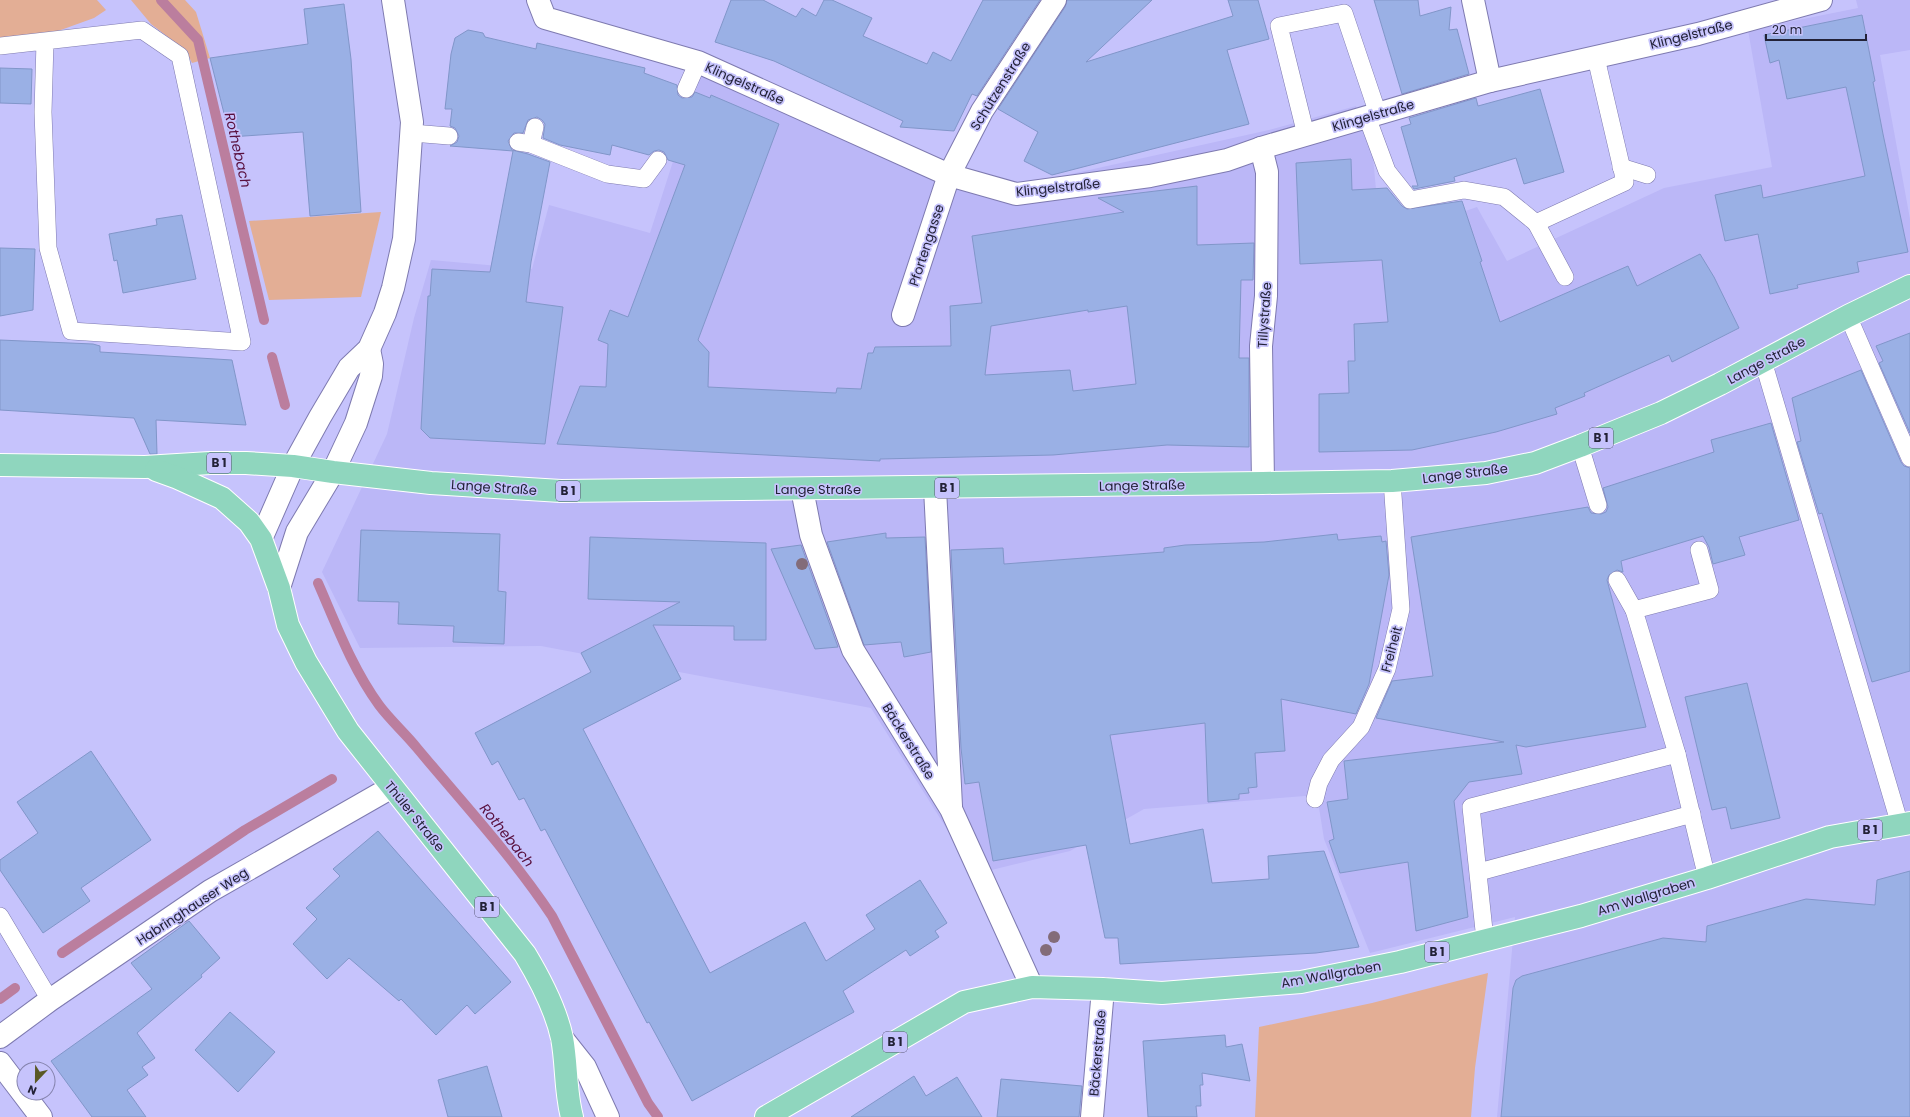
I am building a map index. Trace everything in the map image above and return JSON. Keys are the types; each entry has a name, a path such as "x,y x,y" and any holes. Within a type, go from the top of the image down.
{"main road":[{"name":"Lange Straße","path":"333,472 431,483 561,491 935,488 1392,481 1486,474 1534,463 1660,413 1720,384 1848,316 1910,286"},
{"name":"B 1","path":"0,465 145,467 210,463 293,466 333,472"},
{"name":"B 1","path":"145,467 178,478 222,498 249,522 261,539"},
{"name":"Thüler Straße","path":"261,539 279,588 288,625 306,662 348,731 525,954 546,994 562,1038 568,1101 572,1117"},
{"name":"Am Wallgraben","path":"766,1117 964,1002 1032,987 1103,989 1162,993 1301,982 1400,962 1581,916 1707,878 1830,837 1905,824"}],"street":[{"path":"261,539 293,466 343,378 355,361 369,349 385,313 393,288 404,239 412,133 412,122 394,0"},
{"name":"Klingelstraße","path":"538,0 545,18 698,62 949,174 1016,194 1150,176 1227,160 1261,148 1490,81 1698,34 1821,0"},
{"name":"Schützenstraße","path":"949,174 982,111 1055,0"},
{"path":"1473,0 1490,81"},
{"name":"Tillystraße","path":"1261,148 1267,172 1266,296 1261,346 1263,483"},
{"name":"Pfortengasse","path":"903,315 949,174"},
{"path":"279,588 297,532 333,472 356,423 369,387 372,364 369,349"},
{"path":"935,488 951,809"},
{"name":"Bäckerstraße","path":"802,489 811,535 853,650 951,809 1032,987"},
{"name":"Habringhauser Weg","path":"0,1037 50,1000 210,891 392,787"},
{"name":"Bäckerstraße","path":"1092,1117 1103,989"},
{"name":"Thüler Straße","path":"562,1038 585,1067 608,1117"},
{"path":"0,1063 41,1117"}],"lane":[{"path":"1306,135 1279,26 1344,13 1387,171 1410,200 1464,190 1504,197 1536,223 1565,277"},
{"path":"0,46 142,30 180,56 242,342 71,331 48,248 43,112 45,42"},
{"path":"1536,223 1624,182 1596,58"},
{"path":"686,89 698,62"},
{"path":"535,126 524,143 606,174 644,179 658,160"},
{"path":"412,133 449,136"},
{"path":"1621,167 1647,175"},
{"path":"1848,316 1910,458"},
{"path":"1763,361 1905,824"},
{"path":"1580,446 1598,505"},
{"name":"Freiheit","path":"1315,799 1319,783 1331,760 1361,727 1387,669 1401,609 1392,481"},
{"path":"1634,610 1710,590 1699,550"},
{"path":"1616,580 1634,610 1677,754 1707,878"},
{"path":"1485,940 1471,807 1677,754"},
{"path":"1478,872 1692,814"},
{"path":"0,916 50,1000"}],"shaded area":[{"path":"0,0 97,0 106,10 94,18 0,52"},
{"path":"131,0 185,0 196,12 210,58 192,63 186,51 151,24"},
{"path":"1856,0 1910,0 1910,50 1880,55 1910,219 1910,1117 1497,1117 1515,917 1370,953 1324,839 1317,795 1144,809 1070,851 975,874 871,708 541,646 360,648 322,572 387,434 414,318 431,260 532,269 549,205 650,233 706,59 1008,188 1269,130 1356,106 1373,157 1378,211 1422,226 1477,207 1507,261 1664,188 1772,167 1748,30 1858,8"},
{"path":"381,212 361,297 269,300 249,221"},
{"path":"1488,973 1475,1068 1471,1117 1255,1117 1259,1027 1372,1003"}],"building":[{"path":"731,0 763,0 796,17 802,8 816,16 824,0 832,0 872,18 863,36 927,64 933,52 951,61 983,0 1040,0 977,96 972,94 954,131 900,127 903,121 774,61 715,42"},
{"path":"1067,0 1152,0 1086,62 1233,16 1228,0 1258,0 1269,39 1227,50 1249,124 1052,175 1024,161 1038,132 998,109 1065,7"},
{"path":"1374,0 1418,0 1420,16 1451,7 1449,30 1457,29 1469,74 1402,94"},
{"path":"344,4 351,59 361,212 310,216 303,132 230,137 210,58 308,44 304,9"},
{"path":"1862,15 1875,81 1873,82 1883,134 1908,252 1857,262 1859,272 1797,285 1798,288 1770,294 1758,234 1725,241 1715,195 1761,185 1763,198 1865,176 1846,87 1787,99 1779,60 1770,63 1764,35"},
{"path":"468,30 483,33 485,37 536,49 537,43 645,68 644,73 677,85 678,95 682,98 692,97 695,92 710,98 711,95 779,124 698,340 709,352 708,387 836,393 837,388 861,389 868,353 873,353 875,347 951,346 950,306 982,303 972,236 1124,212 1098,198 1197,186 1197,245 1254,243 1253,280 1241,280 1239,358 1249,358 1249,447 1167,445 1053,455 880,459 880,461 557,444 580,386 606,387 608,344 598,340 610,310 628,317 685,165 668,160 664,152 659,150 654,151 649,155 612,145 610,155 560,145 543,138 545,124 537,117 528,120 523,133 514,133 508,141 512,150 550,162 531,262 526,302 563,307 545,444 430,438 421,429 428,296 430,296 432,269 490,272 513,151 450,146 457,142 459,136 455,128 450,126 452,109 445,109 451,54 455,38","holes":["1127,306 1136,384 1073,391 1070,370 985,375 991,326 1088,310 1088,312"]},
{"path":"0,68 32,69 31,104 0,103"},
{"path":"1540,89 1564,172 1524,184 1516,158 1454,177 1455,181 1414,189 1412,186 1418,186 1401,127 1411,124 1409,118 1476,98 1478,106"},
{"path":"1351,159 1352,190 1387,188 1402,206 1407,209 1462,201 1500,322 1628,266 1637,286 1700,254 1714,277 1739,328 1672,362 1669,355 1584,393 1585,396 1555,408 1557,414 1496,432 1412,450 1319,452 1319,394 1349,393 1348,361 1355,361 1354,324 1388,322 1382,260 1300,264 1296,163"},
{"path":"182,215 196,279 123,293 117,260 114,261 109,234 157,225 156,219"},
{"path":"0,248 35,249 33,310 0,316"},
{"path":"1910,333 1910,433 1879,363 1883,361 1876,346"},
{"path":"0,340 93,344 100,346 100,352 232,360 246,425 156,420 157,454 150,454 134,418 0,410"},
{"path":"1861,370 1901,462 1904,466 1910,468 1910,671 1872,682 1822,513 1819,514 1797,442 1801,441 1792,398"},
{"path":"1771,423 1799,520 1739,537 1745,555 1713,564 1709,547 1703,536 1621,561 1623,572 1617,570 1609,575 1607,580 1646,727 1526,747 1516,745 1522,774 1469,782 1454,801 1468,917 1416,931 1408,862 1340,873 1329,841 1334,839 1327,802 1348,799 1344,761 1504,742 1376,718 1392,681 1433,676 1411,537 1588,507 1591,513 1601,514 1606,512 1608,507 1603,488 1714,452 1711,440"},
{"path":"361,530 500,534 498,591 506,592 504,644 453,642 454,626 398,624 399,602 358,601"},
{"path":"886,533 886,538 925,537 931,652 904,657 901,642 864,645 827,542"},
{"path":"1337,534 1338,540 1381,536 1382,542 1386,541 1389,575 1369,684 1356,714 1281,699 1285,751 1255,753 1257,787 1248,788 1249,793 1239,794 1239,799 1208,802 1205,723 1110,735 1130,844 1203,829 1212,883 1269,879 1268,856 1324,851 1359,947 1316,953 1120,964 1118,938 1105,938 1086,845 993,861 979,782 965,784 961,748 951,550 1003,548 1004,564 1164,552 1164,548 1185,545 1264,542"},
{"path":"590,537 766,543 766,640 734,640 734,626 653,625 681,679 583,729 710,973 805,922 826,961 875,929 866,915 920,880 947,923 935,931 939,937 910,956 906,950 843,991 854,1012 692,1101 649,1022 647,1023 545,829 541,831 524,798 519,800 498,761 492,765 475,733 591,672 581,653 680,602 588,599"},
{"path":"801,545 838,647 815,649 771,549"},
{"path":"1747,683 1780,818 1731,829 1726,807 1712,810 1685,697"},
{"path":"91,751 151,840 81,888 90,901 43,933 0,870 0,860 38,833 17,802"},
{"path":"378,831 511,982 475,1014 467,1005 436,1035 401,999 399,1001 349,958 327,979 293,944 317,919 306,908 340,876 333,869"},
{"path":"1910,871 1910,1117 1501,1117 1513,988 1516,980 1522,976 1663,938 1706,942 1707,926 1806,899 1875,905 1877,880"},
{"path":"189,921 220,958 201,975 202,977 137,1033 155,1058 142,1067 148,1075 127,1090 146,1117 92,1117 56,1068 56,1061 51,1061 152,989 131,963"},
{"path":"230,1012 275,1052 238,1092 195,1050"},
{"path":"1225,1035 1226,1047 1242,1044 1250,1081 1202,1073 1203,1085 1200,1085 1201,1106 1196,1106 1197,1117 1148,1117 1143,1041"},
{"path":"487,1066 502,1117 448,1117 438,1080"},
{"path":"914,1076 926,1096 957,1077 982,1117 851,1117"},
{"path":"1001,1079 1082,1086 1079,1117 997,1117"}],"waterway":[{"name":"Rothebach","path":"161,0 198,40 264,320"},
{"name":"Rothebach","path":"272,357 285,405"},
{"name":"Rothebach","path":"318,583 338,630 369,691 388,716 487,830 537,894 552,916 648,1103 658,1117"},
{"path":"62,953 245,830 332,779"},
{"path":"0,999 15,988"}]}
